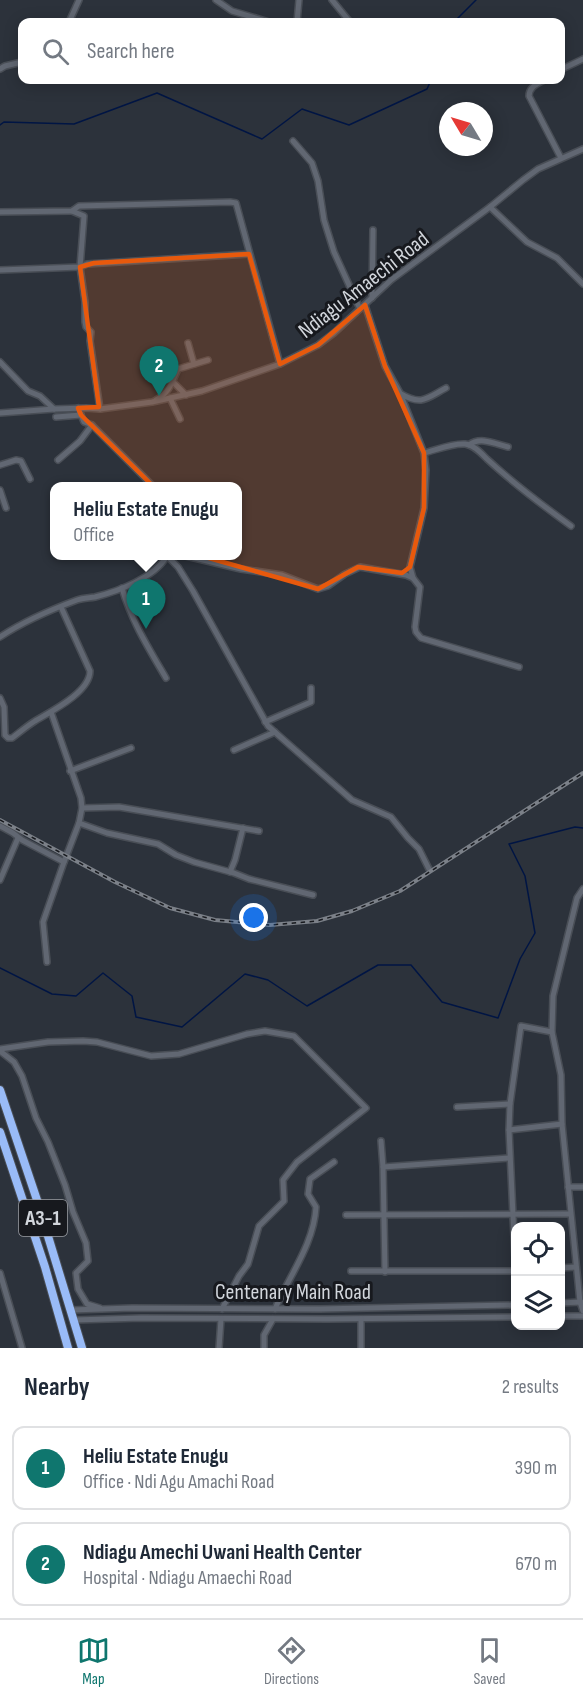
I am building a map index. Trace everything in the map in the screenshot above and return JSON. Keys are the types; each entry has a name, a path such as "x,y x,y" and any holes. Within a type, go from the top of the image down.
{"highway":[{"name":"A3-1","path":"0,1090 37,1200 82,1348"},
{"path":"0,1132 45,1268 68,1348"}],"street":[{"path":"71,18 79,0"},
{"path":"216,0 232,11 255,18"},
{"path":"297,18 299,0"},
{"path":"332,0 347,18"},
{"path":"565,68 583,59"},
{"path":"0,69 18,63"},
{"path":"538,84 531,88 529,96 561,158"},
{"path":"293,141 312,163 318,181 324,220 334,252 362,307 385,366 400,393 424,453 426,471 424,508 410,567 412,578"},
{"name":"Ndiagu Amaechi Road","path":"0,413 78,408 100,409 152,402 202,391 280,364 318,345 334,333 391,280 523,180 561,158 583,150"},
{"path":"72,211 79,206 236,203 280,364"},
{"path":"490,207 527,242 557,258 583,284"},
{"path":"0,212 72,211 84,216 80,267 85,302 85,322 91,332 90,341 100,409"},
{"path":"372,298 373,230"},
{"path":"0,270 80,267 87,264 152,259 249,254"},
{"path":"188,343 194,364"},
{"path":"178,369 208,360"},
{"path":"0,362 28,391 37,394 54,409"},
{"path":"152,402 162,396 174,383 178,369 174,363"},
{"path":"174,383 186,395"},
{"path":"400,393 419,401 446,388"},
{"path":"170,398 180,419"},
{"path":"78,408 84,422 92,425 149,482"},
{"path":"56,417 81,415"},
{"path":"58,460 80,441 92,425"},
{"path":"469,445 482,441 508,447"},
{"path":"424,453 457,445 469,445 479,451 517,486 572,526"},
{"path":"0,465 16,460 21,461 30,479"},
{"path":"0,490 6,508"},
{"path":"0,637 30,619 79,600 137,582 164,560"},
{"path":"172,560 193,591 265,722 352,800 391,817 423,855 429,869"},
{"path":"206,560 241,569 282,575 318,589 328,586 360,567 402,573 412,578 420,587 415,627 421,638 519,667"},
{"path":"402,573 410,567"},
{"path":"122,588 140,633 166,678"},
{"path":"0,698 4,707 5,735 12,738 83,688 90,676 90,671 61,607"},
{"path":"265,722 311,702 311,688"},
{"path":"47,962 43,922 79,823 82,808 81,798 51,712"},
{"path":"234,750 274,732"},
{"path":"70,771 132,748"},
{"path":"82,808 119,807 259,831"},
{"path":"79,823 107,833 158,844 194,862 249,879 313,895"},
{"path":"0,826 64,862"},
{"path":"230,872 243,828"},
{"path":"0,880 18,838"},
{"path":"583,888 577,898 553,996 552,1032 561,1075 562,1125 570,1214 583,1311"},
{"path":"512,1222 509,1158 510,1104 521,1026 552,1032"},
{"path":"0,1050 48,1042 83,1041 96,1042 151,1056 179,1054 247,1034 266,1031 294,1036 366,1108 297,1162 283,1180 284,1201 260,1226 248,1264 222,1309"},
{"path":"0,1050 14,1062 22,1076 36,1118 48,1142 86,1243 88,1261 76,1273 78,1289 87,1304 104,1309"},
{"path":"457,1107 510,1104"},
{"path":"509,1130 562,1125"},
{"path":"381,1141 385,1272"},
{"path":"383,1167 509,1158"},
{"path":"275,1309 313,1227 316,1207 308,1194 310,1179 334,1162"},
{"path":"568,1187 583,1187"},
{"path":"346,1215 570,1214"},
{"path":"565,1268 576,1267"},
{"path":"351,1271 511,1271"},
{"path":"0,1273 22,1348"},
{"path":"565,1303 582,1302"},
{"name":"Centenary Main Road","path":"71,1310 511,1305"},
{"path":"320,1319 321,1309"},
{"path":"565,1316 583,1316"},
{"name":"Centenary Main Road","path":"74,1320 511,1317"},
{"path":"219,1348 221,1319"},
{"path":"264,1348 264,1335 273,1319"},
{"path":"361,1348 362,1319"}],"highlighted area":[{"path":"249,254 280,364 318,345 365,305 385,366 424,453 424,508 410,567 402,573 358,567 318,589 170,547 171,528 163,496 81,415 78,408 99,407 80,267 94,263"}],"waterway":[{"path":"458,18 476,0"},
{"path":"0,125 4,122 74,124 157,93 262,139 302,109 349,125 427,89 429,84"},
{"path":"0,968 52,994 76,996 103,973 132,996 136,1017 182,1027 245,974 268,980 307,1006 378,965 411,965 442,1002 498,1018 520,959 535,933 525,876 509,844 575,827 583,828"}],"railway":[{"path":"0,820 115,882 170,908 215,920 270,925 317,921 352,911 400,891 583,773"}],"place":[{"name":"Ndiagu Amechi Uwani Health Center","path":"159,396"},
{"name":"Heliu Estate Enugu","path":"146,629"}]}
